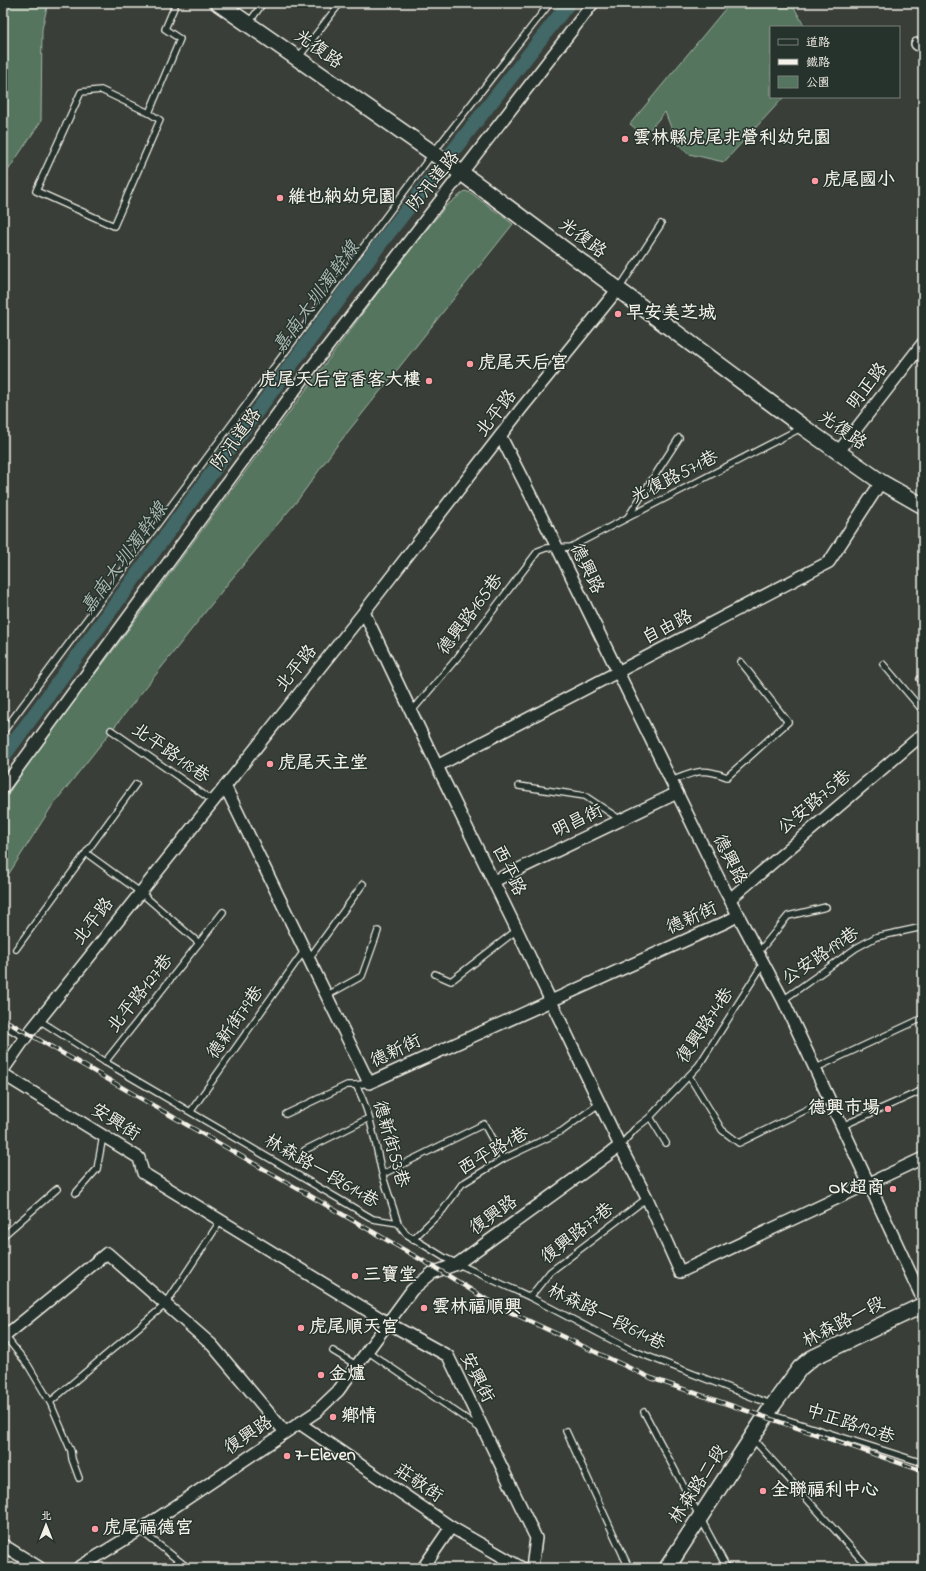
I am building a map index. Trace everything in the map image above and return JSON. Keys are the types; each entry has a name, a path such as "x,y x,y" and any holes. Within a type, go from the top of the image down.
{"street":[{"name":"光復路","path":"218,3 459,172 803,427 881,482 923,506"},
{"name":"防汛道路","path":"3,788 314,364 459,172 593,3"},
{"name":"北平路","path":"3,1070 39,1020 364,612 500,437 618,289"},
{"name":"明正路","path":"839,451 923,343"},
{"name":"德興路","path":"500,437 558,549 677,793 783,1000 923,1300"},
{"name":"自由路","path":"436,766 618,673 829,562 881,482"},
{"name":"西平路","path":"364,612 412,711 436,766 494,881 620,1146"},
{"name":"公安路75巷","path":"730,898 923,734"},
{"name":"德新街","path":"225,786 369,1083 739,915"},
{"name":"明昌街","path":"494,881 677,793"},
{"name":"安興街","path":"3,1074 139,1158 143,1173 388,1323 448,1356 536,1538 532,1568"},
{"path":"620,1146 647,1198 680,1272 923,1158"},
{"name":"復興路","path":"78,1568 140,1530 316,1412 358,1366 367,1351 412,1290 432,1272 457,1264 620,1146"},
{"path":"4,1337 107,1253 165,1306 212,1345 285,1432"},
{"name":"林森路一段","path":"768,1413 800,1368 812,1358 923,1305"},
{"name":"林森路二段","path":"667,1568 768,1413"},
{"name":"莊敬街","path":"299,1423 451,1527 522,1568"},
{"path":"423,1568 451,1527"},
{"path":"3,1545 40,1568"}],"lane":[{"path":"149,113 180,39 165,29 176,3"},
{"path":"248,24 263,3"},
{"path":"297,59 340,3"},
{"path":"3,732 550,3"},
{"path":"101,90 149,113 160,120 114,226 36,191 81,92 101,90"},
{"path":"618,289 661,224"},
{"name":"光復路571巷","path":"558,549 572,547 803,427"},
{"path":"627,518 679,438"},
{"name":"德興路165巷","path":"412,711 457,658 538,551 546,548 558,549"},
{"path":"671,781 700,770 714,772 727,777 788,722 742,662"},
{"path":"882,664 923,711"},
{"name":"北平路118巷","path":"111,730 213,801"},
{"path":"16,949 136,784"},
{"path":"519,786 585,796 622,820"},
{"path":"86,853 140,892 199,943"},
{"name":"德新街79巷","path":"191,1111 306,955 363,884"},
{"path":"758,953 788,916 826,907"},
{"name":"北平路127巷","path":"105,1062 223,912"},
{"name":"公安路199巷","path":"783,1000 856,948 876,937 923,927"},
{"path":"435,974 451,981 517,930"},
{"path":"326,996 362,976 378,931"},
{"name":"復興路74巷","path":"620,1146 635,1129 650,1117 699,1065 764,963"},
{"path":"816,1068 923,1018"},
{"name":"林森路一段614巷","path":"39,1020 105,1062 373,1219 398,1223 406,1234 413,1239 457,1264 530,1297 629,1349 768,1413"},
{"path":"3,1025 25,1038"},
{"path":"689,1076 722,1130 739,1143 830,1098"},
{"name":"德新街53巷","path":"369,1083 356,1085 363,1099 369,1118 382,1174 398,1223"},
{"path":"286,1114 347,1085 356,1085"},
{"path":"842,1126 923,1090"},
{"name":"西平路1巷","path":"413,1239 443,1210 462,1184 503,1159 562,1131 600,1103"},
{"path":"650,1117 666,1143"},
{"path":"305,1150 369,1118"},
{"path":"382,1174 484,1124 503,1159"},
{"path":"76,1193 97,1169 103,1136"},
{"path":"3,1236 57,1189"},
{"name":"復興路77巷","path":"530,1297 550,1272 647,1198"},
{"path":"50,1402 165,1306 221,1220"},
{"path":"4,1337 28,1365 50,1402 71,1451 72,1459 79,1478"},
{"path":"367,1351 483,1430"},
{"path":"334,1352 358,1366"},
{"path":"644,1412 701,1516 727,1568"},
{"name":"中正路192巷","path":"768,1413 923,1463"},
{"path":"566,1431 629,1568"},
{"path":"752,1437 869,1568"},
{"path":"140,1530 188,1568"}],"green space":[{"path":"3,3 48,3 42,29 41,121 3,178"},
{"path":"730,3 746,3 742,8 749,5 762,3 775,3 795,9 804,26 770,26 770,98 783,98 724,162 689,154 677,143 665,112 644,136 630,124"},
{"path":"465,191 471,193 513,224 335,448 297,501 229,582 52,806 3,883 3,802 45,738 106,660 402,260 446,206"}],"waterway":[{"name":"嘉南大圳濁幹線","path":"3,757 377,248 569,3"}],"railway":[{"path":"3,1019 439,1270 497,1306 651,1378 923,1471"}],"place":[{"name":"雲林縣虎尾非營利幼兒園","path":"625,139"},
{"name":"虎尾國小","path":"815,181"},
{"name":"維也納幼兒園","path":"280,198"},
{"name":"早安美芝城","path":"618,314"},
{"name":"虎尾天后宮","path":"470,364"},
{"name":"虎尾天后宮香客大樓","path":"429,381"},
{"name":"虎尾天主堂","path":"270,764"},
{"name":"德興市場","path":"888,1109"},
{"name":"OK超商","path":"893,1189"},
{"name":"三寶堂","path":"355,1276"},
{"name":"雲林福順興","path":"424,1308"},
{"name":"虎尾順天宮","path":"301,1328"},
{"name":"金爐","path":"321,1375"},
{"name":"鄉情","path":"333,1417"},
{"name":"7-Eleven","path":"287,1456"},
{"name":"全聯福利中心","path":"763,1491"},
{"name":"虎尾福德宮","path":"95,1529"}]}
